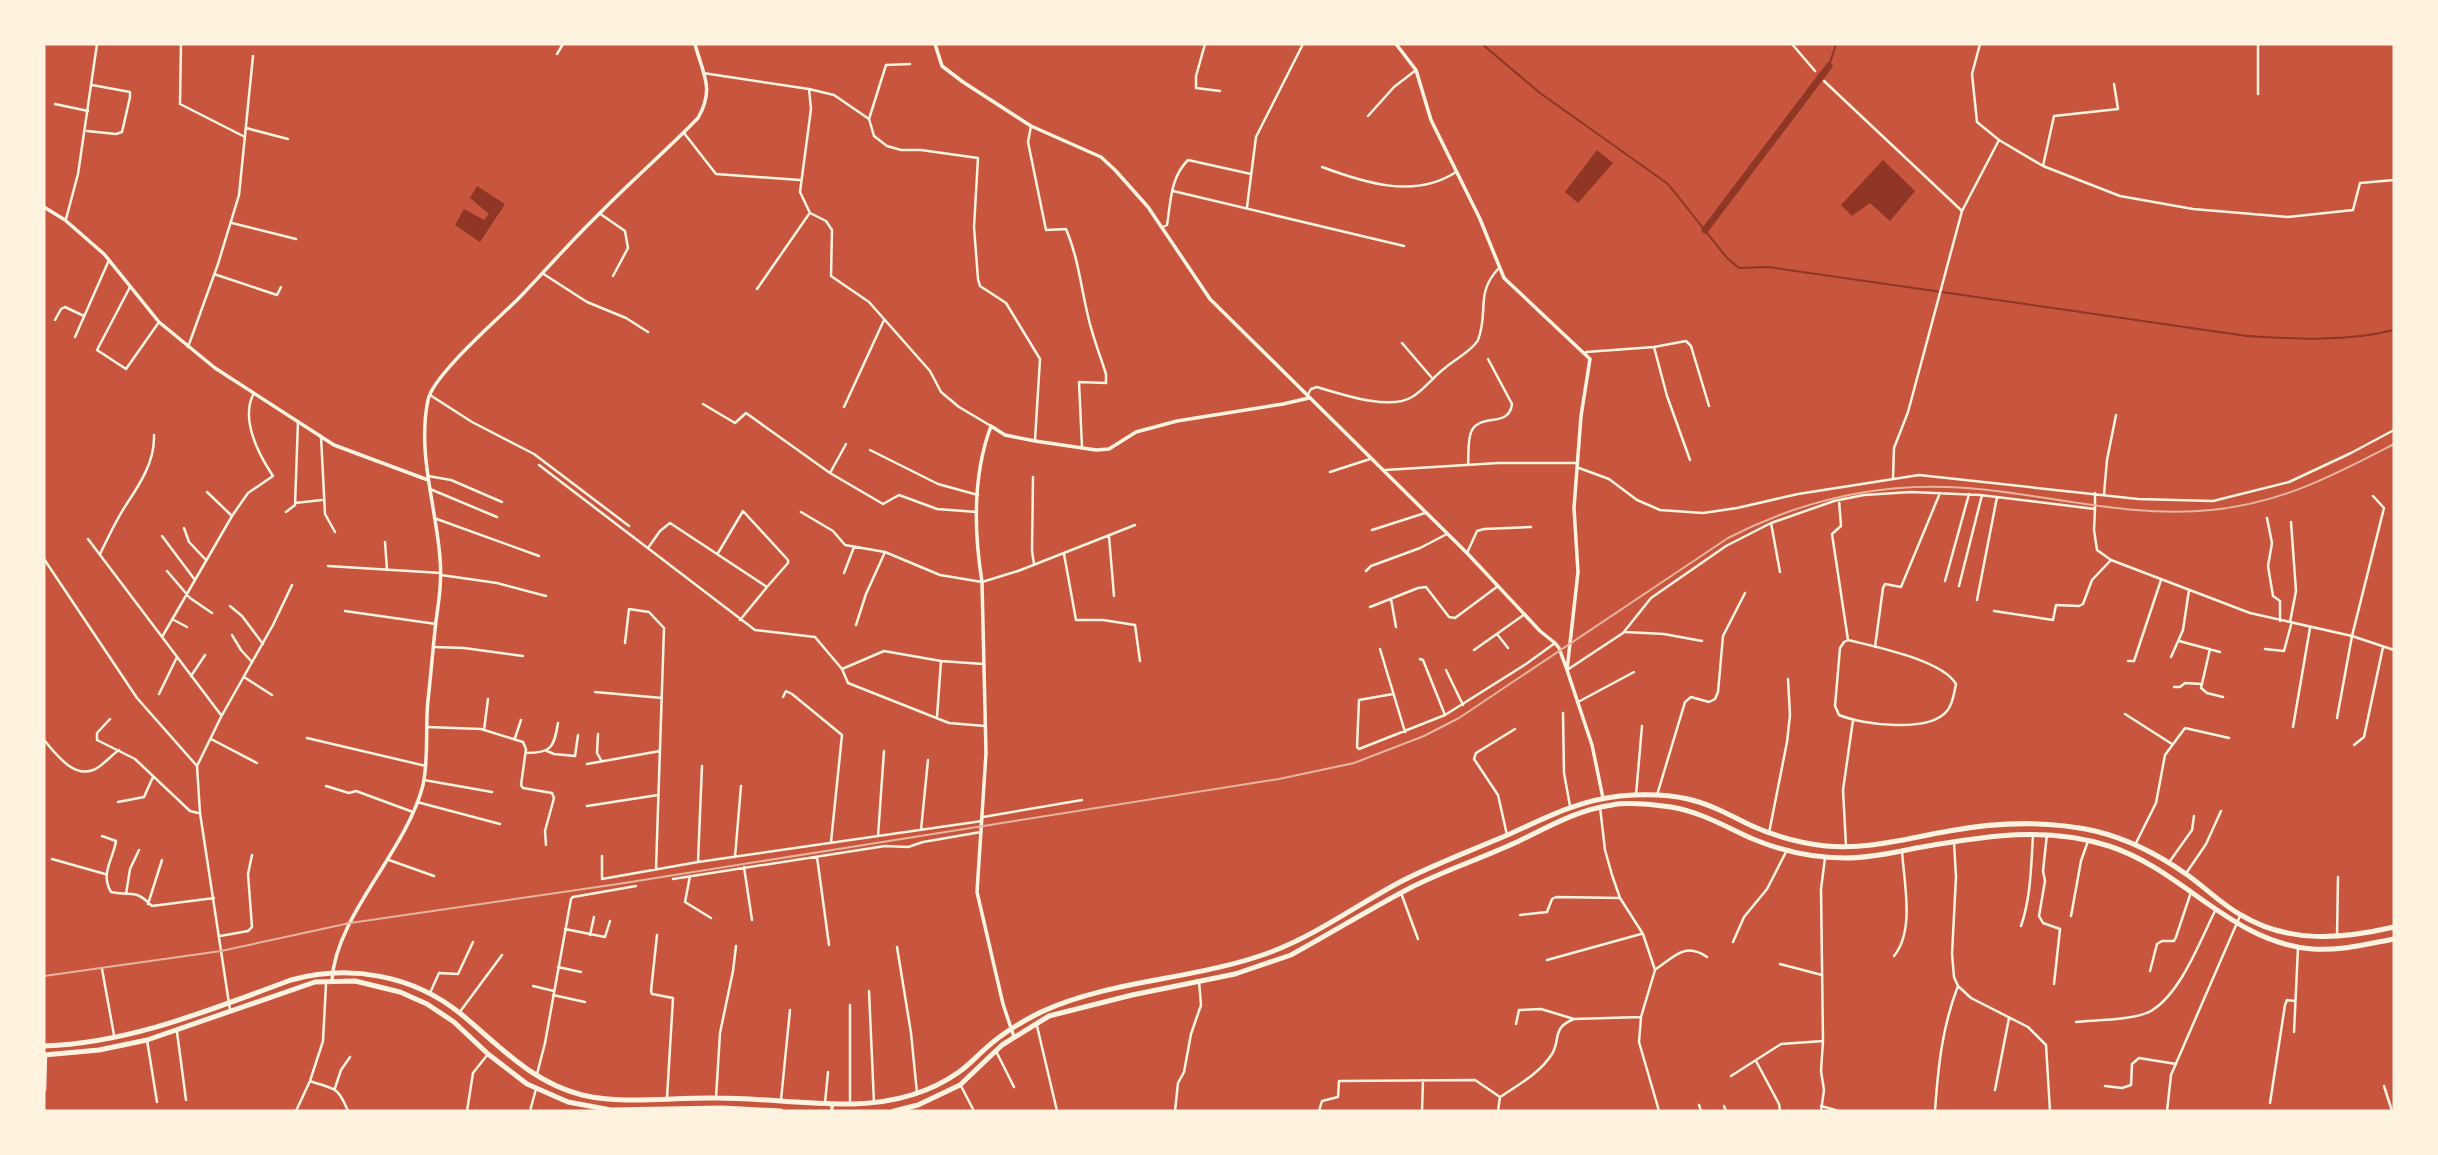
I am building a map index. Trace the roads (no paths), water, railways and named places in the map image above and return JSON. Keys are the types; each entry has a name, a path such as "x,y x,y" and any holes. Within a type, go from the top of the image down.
{"highway":[{"path":"44,1046 115,1038 159,1028 291,980 330,973 384,976 430,993 459,1013 505,1054 536,1077 563,1089 596,1098 716,1098 850,1104 896,1100 946,1080 964,1069 985,1048 1012,1029 1046,1010 1091,994 1234,963 1276,950 1401,882 1570,806 1636,795 1688,799 1712,806 1769,833 1802,842 1846,847 1911,839 1987,825 2019,822 2062,825 2094,831 2135,844 2186,873 2240,915 2283,932 2308,937 2337,937 2394,928"},
{"path":"894,1111 918,1105 960,1085 996,1050 1049,1016 1254,969 1291,955 1401,893 1520,841 1557,821 1620,803 1681,809 1710,818 1751,838 1787,850 1825,858 1863,857 1996,835 2033,833 2088,840 2109,846 2161,870 2236,924 2264,938 2298,947 2337,949 2394,939"},
{"path":"2191,892 2197,883"},
{"path":"45,1055 99,1050 177,1032 315,982 365,982 414,998 437,1010 488,1054 536,1089 582,1109 781,1111"}],"street":[{"path":"65,220 86,131 97,44"},
{"path":"181,44 180,104 245,137"},
{"path":"557,54 563,44"},
{"path":"296,1111 310,1081 323,1041 330,973 350,923 389,860 413,812 424,780 441,574 428,478 426,419 432,388 599,213 698,118 708,99 708,90 695,44"},
{"path":"935,44 942,66 963,82 1031,126 1101,158 1148,207 1210,299 1555,643 1592,745 1603,799"},
{"path":"1205,44 1196,76 1196,88 1220,91"},
{"path":"1246,208 1256,137 1303,44"},
{"path":"1396,44 1416,70 1431,120 1480,219 1504,278 1586,352 1591,364 1581,416 1574,508 1578,572 1567,670"},
{"path":"1792,44 1815,71"},
{"path":"1980,44 1972,74 1977,122 2000,140 2043,166 2120,196 2193,209 2288,217 2353,210 2360,183 2394,180"},
{"path":"2258,44 2258,94"},
{"path":"188,347 232,223 239,195 253,56"},
{"path":"910,64 886,65 869,119 874,136 887,146 901,150 978,158 974,228 978,279 980,286 1006,303 1040,359 1035,441"},
{"path":"1368,116 1394,87 1416,70"},
{"path":"703,72 834,95 869,119"},
{"path":"1824,81 1962,211"},
{"path":"2043,166 2054,116 2118,109 2114,84"},
{"path":"86,131 116,134 122,132 129,108 130,92 92,85"},
{"path":"809,89 811,109 800,192 810,213 826,221 832,230 831,276 869,302 930,371 941,392 959,407 1005,436 1082,448 1109,449 1136,432 1177,421 1283,404 1308,397"},
{"path":"55,104 88,111"},
{"path":"1031,126 1028,142 1046,230 1066,229 1080,274 1088,318 1107,374 1106,383 1079,382 1082,448"},
{"path":"246,128 288,139"},
{"path":"684,133 716,174 800,180"},
{"path":"1893,478 1894,448 1908,412 1962,211 2000,140"},
{"path":"1163,227 1167,225 1173,181 1188,160 1252,174"},
{"path":"1322,167 1350,177 1418,188 1445,180 1457,172"},
{"path":"1173,191 1404,246"},
{"path":"44,207 65,220 109,260 159,322 215,369 334,445 428,478 451,480 502,502"},
{"path":"599,213 625,231 628,248 613,276"},
{"path":"757,289 810,213"},
{"path":"232,223 296,239"},
{"path":"75,337 109,260"},
{"path":"1308,397 1311,389 1317,387 1361,400 1395,401 1412,397 1477,342 1485,289 1488,279 1498,268"},
{"path":"542,273 587,302 626,318 648,332"},
{"path":"214,274 276,295 281,287"},
{"path":"130,287 97,350 126,369 159,322"},
{"path":"55,320 65,307 84,316"},
{"path":"844,407 884,320"},
{"path":"1586,352 1654,347 1686,341 1691,346 1709,406"},
{"path":"1402,343 1432,378"},
{"path":"1654,347 1667,396 1690,460"},
{"path":"1468,465 1473,428 1506,417 1511,411 1512,404 1488,359"},
{"path":"162,637 232,516 248,493 272,476 262,458 250,421 250,402 254,393"},
{"path":"430,395 472,422 534,454 629,526"},
{"path":"703,404 735,423 746,413 830,473 883,504 899,495 937,509 976,512"},
{"path":"2104,494 2107,460 2116,415"},
{"path":"295,503 298,421"},
{"path":"991,426 984,443 976,512 978,561 982,582 985,726 976,892 1003,1004 1014,1037"},
{"path":"1381,470 1468,465 1579,465 1609,479 1637,500 1660,510 1703,513 1919,475 2138,499 2213,501 2288,482 2394,430"},
{"path":"100,554 134,496 152,457 154,435"},
{"path":"321,436 325,514 335,532"},
{"path":"830,473 846,444"},
{"path":"870,450 937,484 978,495"},
{"path":"1330,472 1370,459"},
{"path":"539,465 755,630 815,638 842,670 848,683 949,723 985,726"},
{"path":"1033,477 1034,564"},
{"path":"430,489 497,517"},
{"path":"207,492 232,516"},
{"path":"1875,647 1885,584 1901,587 1940,493"},
{"path":"2095,493 2094,530 2097,551 2111,560 2250,613 2352,636 2394,650"},
{"path":"1567,670 1623,633 1651,598 1726,546 1771,523 1839,500 1864,495 1969,494 2095,509"},
{"path":"1945,580 1969,494"},
{"path":"1959,586 1983,495"},
{"path":"2337,718 2352,636 2384,508 2373,496"},
{"path":"1977,600 1997,497"},
{"path":"286,512 295,503 323,500"},
{"path":"1839,500 1841,526 1832,534 1848,640"},
{"path":"718,554 743,511 788,560 740,620"},
{"path":"801,512 833,531 845,545 885,552 940,575 982,582 1064,554 1135,525"},
{"path":"1372,530 1425,513"},
{"path":"434,518 539,556"},
{"path":"2267,518 2272,543 2269,566 2271,588 2273,596 2280,601 2280,621"},
{"path":"2265,649 2284,651 2290,624 2296,591 2291,522"},
{"path":"648,549 660,531 670,523 767,587"},
{"path":"1771,523 1780,572"},
{"path":"1467,553 1477,531 1531,527"},
{"path":"184,528 185,536 206,560"},
{"path":"1366,570 1447,534"},
{"path":"162,536 195,580"},
{"path":"1109,536 1114,596"},
{"path":"88,539 222,716"},
{"path":"385,542 387,570"},
{"path":"844,573 854,547"},
{"path":"856,625 866,594 885,552"},
{"path":"1064,554 1076,620 1102,620 1135,625 1140,661"},
{"path":"44,559 137,698 197,766"},
{"path":"1994,611 2053,620 2056,605 2083,604 2092,580 2111,560"},
{"path":"328,566 441,574 496,583 546,596"},
{"path":"167,571 187,594 212,613"},
{"path":"2128,661 2134,661 2161,579"},
{"path":"231,1012 200,813 197,766 292,584"},
{"path":"1370,607 1426,587 1449,617 1455,618 1498,586"},
{"path":"2171,657 2183,630 2189,590"},
{"path":"1657,795 1685,702 1691,696 1709,702 1715,699 1723,636 1745,593"},
{"path":"1391,599 1396,627"},
{"path":"230,606 242,616 263,644"},
{"path":"625,643 629,608 649,612 664,628 656,870"},
{"path":"345,611 436,624"},
{"path":"1474,650 1525,614"},
{"path":"172,619 187,626"},
{"path":"2293,727 2310,628"},
{"path":"1623,633 1664,635 1702,641"},
{"path":"1497,634 1508,648"},
{"path":"232,635 252,662"},
{"path":"1848,640 1875,647 1931,665 1952,678 1956,684 1947,712 1935,721 1910,725 1853,720 1839,715 1835,706 1840,648 1848,640"},
{"path":"2179,640 2220,652"},
{"path":"1394,694 1359,700 1359,749 1445,715 1555,643"},
{"path":"2354,745 2364,737 2383,646"},
{"path":"434,647 523,656"},
{"path":"1380,649 1405,732"},
{"path":"2210,649 2201,688 2207,693 2223,697"},
{"path":"842,670 884,651 941,661 983,664"},
{"path":"191,676 205,655"},
{"path":"159,694 177,657"},
{"path":"1420,659 1423,660 1445,715"},
{"path":"936,718 941,661"},
{"path":"1446,670 1463,705"},
{"path":"1578,702 1634,672"},
{"path":"244,677 272,695"},
{"path":"1769,833 1790,715 1788,679"},
{"path":"2175,687 2185,683 2201,684"},
{"path":"783,697 786,691 792,694 842,734 831,842"},
{"path":"595,692 662,698"},
{"path":"484,730 488,699"},
{"path":"1563,713 1564,773 1570,806"},
{"path":"2125,714 2172,744"},
{"path":"110,719 97,733 97,740 135,759 190,811 200,813"},
{"path":"514,738 521,720"},
{"path":"1846,847 1843,790 1853,720"},
{"path":"547,751 556,738 558,723"},
{"path":"1636,795 1642,726"},
{"path":"427,727 484,730 523,742 526,753 521,785 523,788 552,793 554,798 545,831 546,845"},
{"path":"2135,844 2156,803 2165,755 2185,728 2229,738"},
{"path":"1507,835 1498,795 1474,759 1476,753 1516,729"},
{"path":"598,734 597,753 601,760"},
{"path":"526,753 547,751 575,756 578,735"},
{"path":"307,738 426,766"},
{"path":"211,739 241,752 257,763"},
{"path":"44,740 71,767 81,772 95,769 119,750"},
{"path":"587,764 660,751"},
{"path":"878,836 884,751"},
{"path":"921,830 928,760"},
{"path":"698,862 702,766"},
{"path":"118,802 144,797 153,776"},
{"path":"424,780 492,792"},
{"path":"326,786 349,793 356,791 413,812"},
{"path":"736,857 741,786"},
{"path":"587,806 658,795"},
{"path":"602,856 602,879 698,862 921,830 1082,800"},
{"path":"417,802 500,824"},
{"path":"1600,807 1605,850 1620,898 1643,934 1655,970 1641,1017 1639,1042 1659,1111"},
{"path":"2186,873 2206,844 2221,811"},
{"path":"2169,863 2192,830 2194,816"},
{"path":"673,879 885,846 908,847 981,832"},
{"path":"2021,926 2026,914 2033,833"},
{"path":"2047,834 2043,870 2045,881 2039,916 2043,923 2060,929 2054,984"},
{"path":"102,836 115,839 117,844 105,874 111,892 138,894 152,906 214,898"},
{"path":"2071,916 2081,861 2088,840"},
{"path":"1954,841 1954,977 1958,986 1971,998 2028,1027 2046,1045 2050,1111"},
{"path":"126,894 131,869 139,850"},
{"path":"1733,942 1744,917 1768,889 1787,850"},
{"path":"1894,956 1902,946 1905,926 1902,851"},
{"path":"220,936 248,931 252,927 248,874 251,856"},
{"path":"817,857 829,946"},
{"path":"1821,1111 1824,1041 1821,889 1825,858"},
{"path":"52,859 105,874"},
{"path":"148,904 162,860"},
{"path":"389,860 434,876"},
{"path":"744,867 752,920"},
{"path":"690,876 685,902 711,918"},
{"path":"2337,937 2338,877"},
{"path":"536,1077 573,897 636,886"},
{"path":"2150,971 2157,944 2174,941 2191,892"},
{"path":"1401,893 1418,939"},
{"path":"1520,915 1547,912 1552,899 1556,897 1620,898"},
{"path":"2076,1022 2150,1012 2167,997 2183,974 2215,910"},
{"path":"2167,1111 2171,1075 2240,915"},
{"path":"590,935 594,917"},
{"path":"565,929 605,937 610,921"},
{"path":"1547,960 1643,934"},
{"path":"657,935 651,991 652,994 673,998 667,1098"},
{"path":"430,993 439,973 458,974 474,942"},
{"path":"716,1098 720,1033 736,946"},
{"path":"897,947 911,1033 917,1093"},
{"path":"2294,1032 2298,947"},
{"path":"1655,970 1684,950 1692,949 1707,957"},
{"path":"459,1013 502,955"},
{"path":"1780,964 1822,975"},
{"path":"558,967 581,972"},
{"path":"102,969 115,1038"},
{"path":"1175,1111 1178,1083 1184,1072 1191,1034 1201,1005 1199,981"},
{"path":"533,986 586,1002"},
{"path":"1935,1111 1940,1052 1949,1009 1958,986"},
{"path":"869,991 874,1103"},
{"path":"2270,1103 2285,1005 2287,1000 2295,1001"},
{"path":"850,1006 850,1104"},
{"path":"1516,1024 1519,1010 1541,1009 1574,1018 1641,1017"},
{"path":"781,1100 790,1010"},
{"path":"1995,1090 2009,1017"},
{"path":"1498,1111 1500,1097 1535,1073 1554,1053 1559,1030 1574,1018"},
{"path":"1036,1024 1057,1111"},
{"path":"177,1032 186,1100"},
{"path":"147,1040 157,1102"},
{"path":"1731,1076 1788,1042 1824,1041"},
{"path":"996,1050 1014,1087"},
{"path":"467,1111 473,1073 488,1054"},
{"path":"45,1055 45,1090"},
{"path":"335,1088 341,1070 350,1057"},
{"path":"2105,1086 2122,1088 2131,1085 2132,1064 2140,1058 2176,1064"},
{"path":"1756,1060 1780,1111"},
{"path":"828,1072 829,1103 832,1111"},
{"path":"1422,1111 1423,1080"},
{"path":"1319,1111 1322,1101 1338,1097 1339,1081 1475,1080 1500,1097"},
{"path":"310,1081 335,1088 348,1111"},
{"path":"960,1085 974,1111"},
{"path":"2384,1086 2392,1111"},
{"path":"530,1111 536,1089"},
{"path":"1699,1105 1701,1111"},
{"path":"1724,1106 1726,1111"},
{"path":"1821,1106 1839,1111"}],"waterway":[{"path":"1482,44 1540,93 1668,184 1727,258 1739,268 1768,267 2247,336 2339,338 2394,330"},
{"path":"1829,66 1836,44"},
{"path":"1705,230 1829,66"}],"railway":[{"path":"44,976 221,951 350,923 618,884 1279,779 1354,763 1424,736 1459,718 1728,538 1807,506 1834,498 1889,489 1947,487 2145,511 2211,510 2284,494 2328,477 2394,444"}]}
